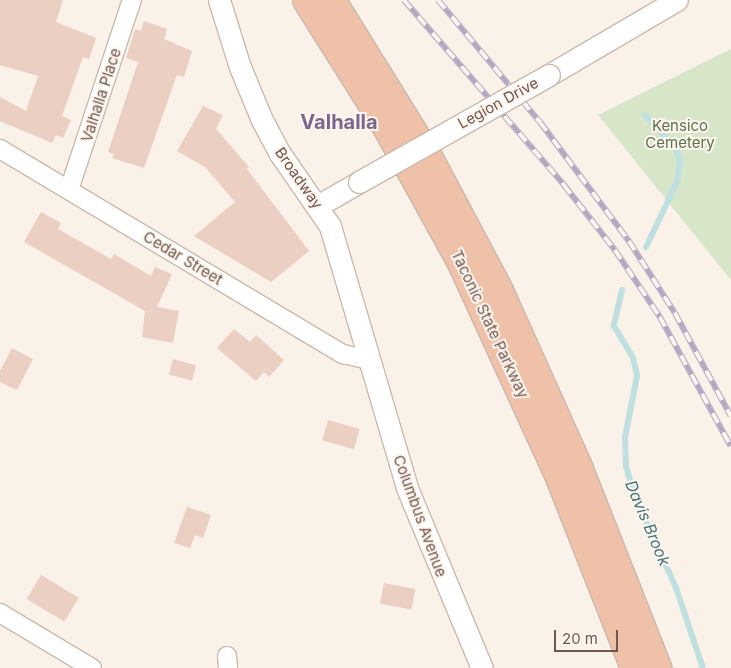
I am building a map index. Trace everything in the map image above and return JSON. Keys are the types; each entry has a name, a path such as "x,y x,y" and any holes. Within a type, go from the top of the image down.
{"highway":[{"name":"Taconic State Parkway","path":"307,0 387,126 475,289 559,475 635,668"},
{"name":"Taconic State Parkway","path":"331,0 421,144 499,291 585,485 657,668"}],"street":[{"name":"Valhalla Place","path":"70,190 132,0"},
{"name":"Broadway","path":"219,0 240,67 262,120 281,155 319,205 342,257 370,360"},
{"name":"Legion Drive","path":"319,205 549,75 676,0"},
{"name":"Cedar Street","path":"0,149 343,354 370,360"},
{"name":"Columbus Avenue","path":"370,360 407,488 482,668"},
{"path":"0,613 92,668"}],"green space":[{"name":"Kensico Cemetery","path":"731,49 731,280 598,115"}],"building":[{"path":"0,0 63,0 56,22 96,38 89,59 83,57 62,116 71,120 63,138 56,135 52,143 0,121 0,97 26,111 38,76 0,65"},
{"path":"144,21 167,29 164,39 192,51 184,77 177,75 144,168 112,158 114,154 108,152 138,62 126,58 135,29 141,31"},
{"path":"203,106 223,115 216,129 249,167 247,169 309,251 271,282 194,236 235,202 205,167 177,151"},
{"path":"41,212 61,223 58,229 111,259 114,254 151,276 155,267 172,274 157,307 179,311 173,343 142,337 145,311 24,242"},
{"path":"234,329 250,342 256,335 284,360 269,377 264,372 256,381 217,348"},
{"path":"12,348 33,359 17,390 0,382 0,371"},
{"path":"173,359 196,365 192,381 169,374"},
{"path":"328,420 360,429 354,449 322,440"},
{"path":"187,507 211,515 203,538 195,535 190,548 174,543"},
{"path":"41,575 79,598 64,622 27,599"},
{"path":"384,583 415,589 411,610 380,604"}],"waterway":[{"name":"Davis Brook","path":"645,115 676,148 680,161 677,182 646,247"},
{"name":"Davis Brook","path":"622,290 614,326 633,358 637,376 625,437 626,467 635,497 676,588 703,668"}],"railway":[{"path":"404,0 564,185 615,250 660,317 731,446"},
{"path":"438,0 540,122 629,241 675,313 731,416"}],"district":[{"name":"Valhalla","path":"339,122"}]}
